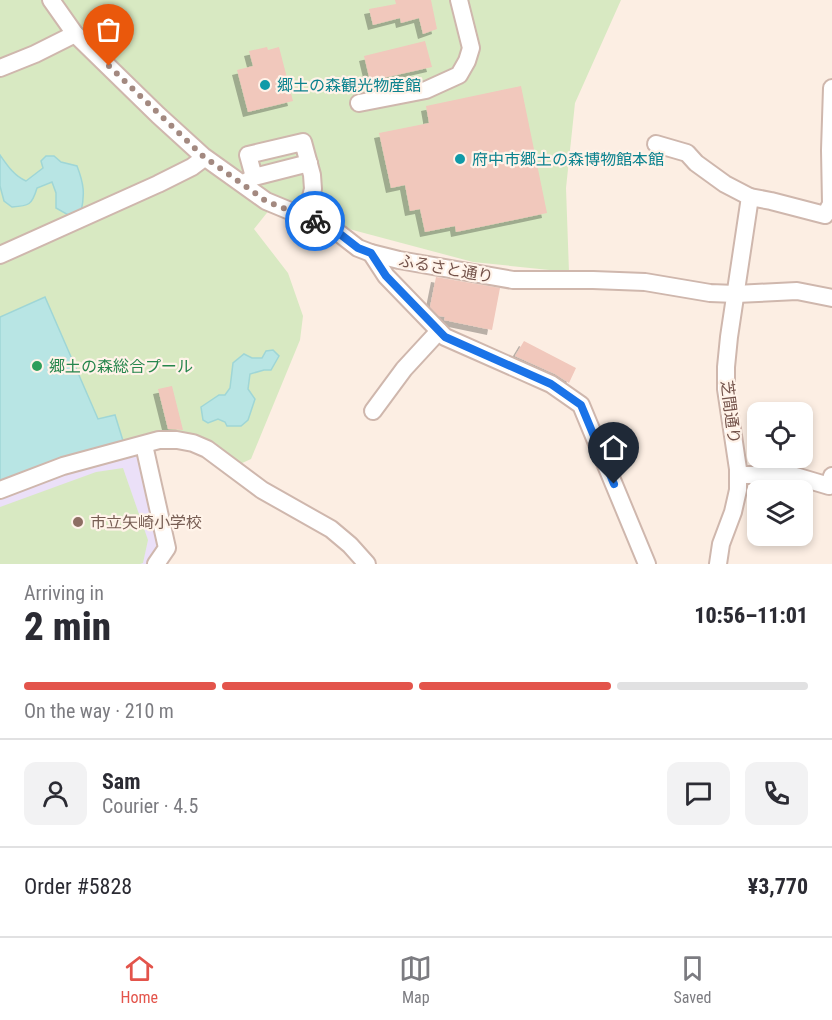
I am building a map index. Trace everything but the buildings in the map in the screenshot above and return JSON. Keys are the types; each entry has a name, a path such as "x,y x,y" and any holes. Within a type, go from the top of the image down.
{"street":[{"name":"ふるさと通り","path":"51,0 75,34 194,149 248,181 266,201 306,216 340,234 358,248 371,253 513,280 645,282 710,293 797,291 832,298"},
{"path":"358,103 426,90 459,75 471,48 459,0"},
{"path":"0,68 75,34"},
{"path":"656,144 687,153 696,163 725,184 750,197 825,215 831,204 832,88"},
{"path":"306,216 313,189 312,175 309,163 303,142 248,155 248,181 309,163"},
{"path":"0,255 192,167 200,160"},
{"name":"芝間通り","path":"718,564 721,544 733,512 738,490 735,446 726,388 729,337 750,197"},
{"path":"371,253 386,276 445,337 551,384 581,405 647,564"},
{"path":"373,411 404,369 439,331"},
{"path":"0,490 63,466 159,440 192,443 207,449 262,490 336,533 351,545 367,564"},
{"path":"144,445 167,548 156,564"},
{"path":"738,475 792,475 829,486 832,476"}],"shaded area":[{"name":"市立矢崎小学校","path":"140,454 161,547 150,564 0,564 0,497 52,479"}],"green space":[{"path":"0,0 621,0 575,103 566,188 569,272 473,262 334,225 278,199 254,229 288,273 303,316 300,340 251,459 240,464 194,436 0,486"},
{"name":"市立矢崎小学校","path":"123,468 148,540 143,563 0,564 0,507 96,472"}],"water":[{"path":"0,155 14,173 26,181 43,168 41,161 46,156 54,156 61,162 77,166 83,189 81,212 70,216 56,208 56,193 52,182 37,188 29,204 12,207 4,201 0,186"},
{"name":"郷土の森総合プール","path":"45,297 98,419 115,415 124,444 0,484 0,317"},
{"path":"273,350 279,356 271,370 250,374 248,389 255,399 248,420 241,426 227,426 225,422 218,419 208,423 203,420 201,407 219,395 225,395 230,388 233,363 244,354 252,358 262,358 266,351"}],"way so far":[{"path":"109,66 203,156 266,201 315,221"}],"place":[{"name":"郷土の森観光物産館","path":"265,85"},
{"name":"府中市郷土の森博物館本館","path":"460,159"},
{"name":"郷土の森総合プール","path":"37,366"},
{"name":"市立矢崎小学校","path":"78,522"}],"route":[{"path":"315,221 340,234 358,248 371,253 386,276 445,337 551,384 581,405 614,484"}]}
